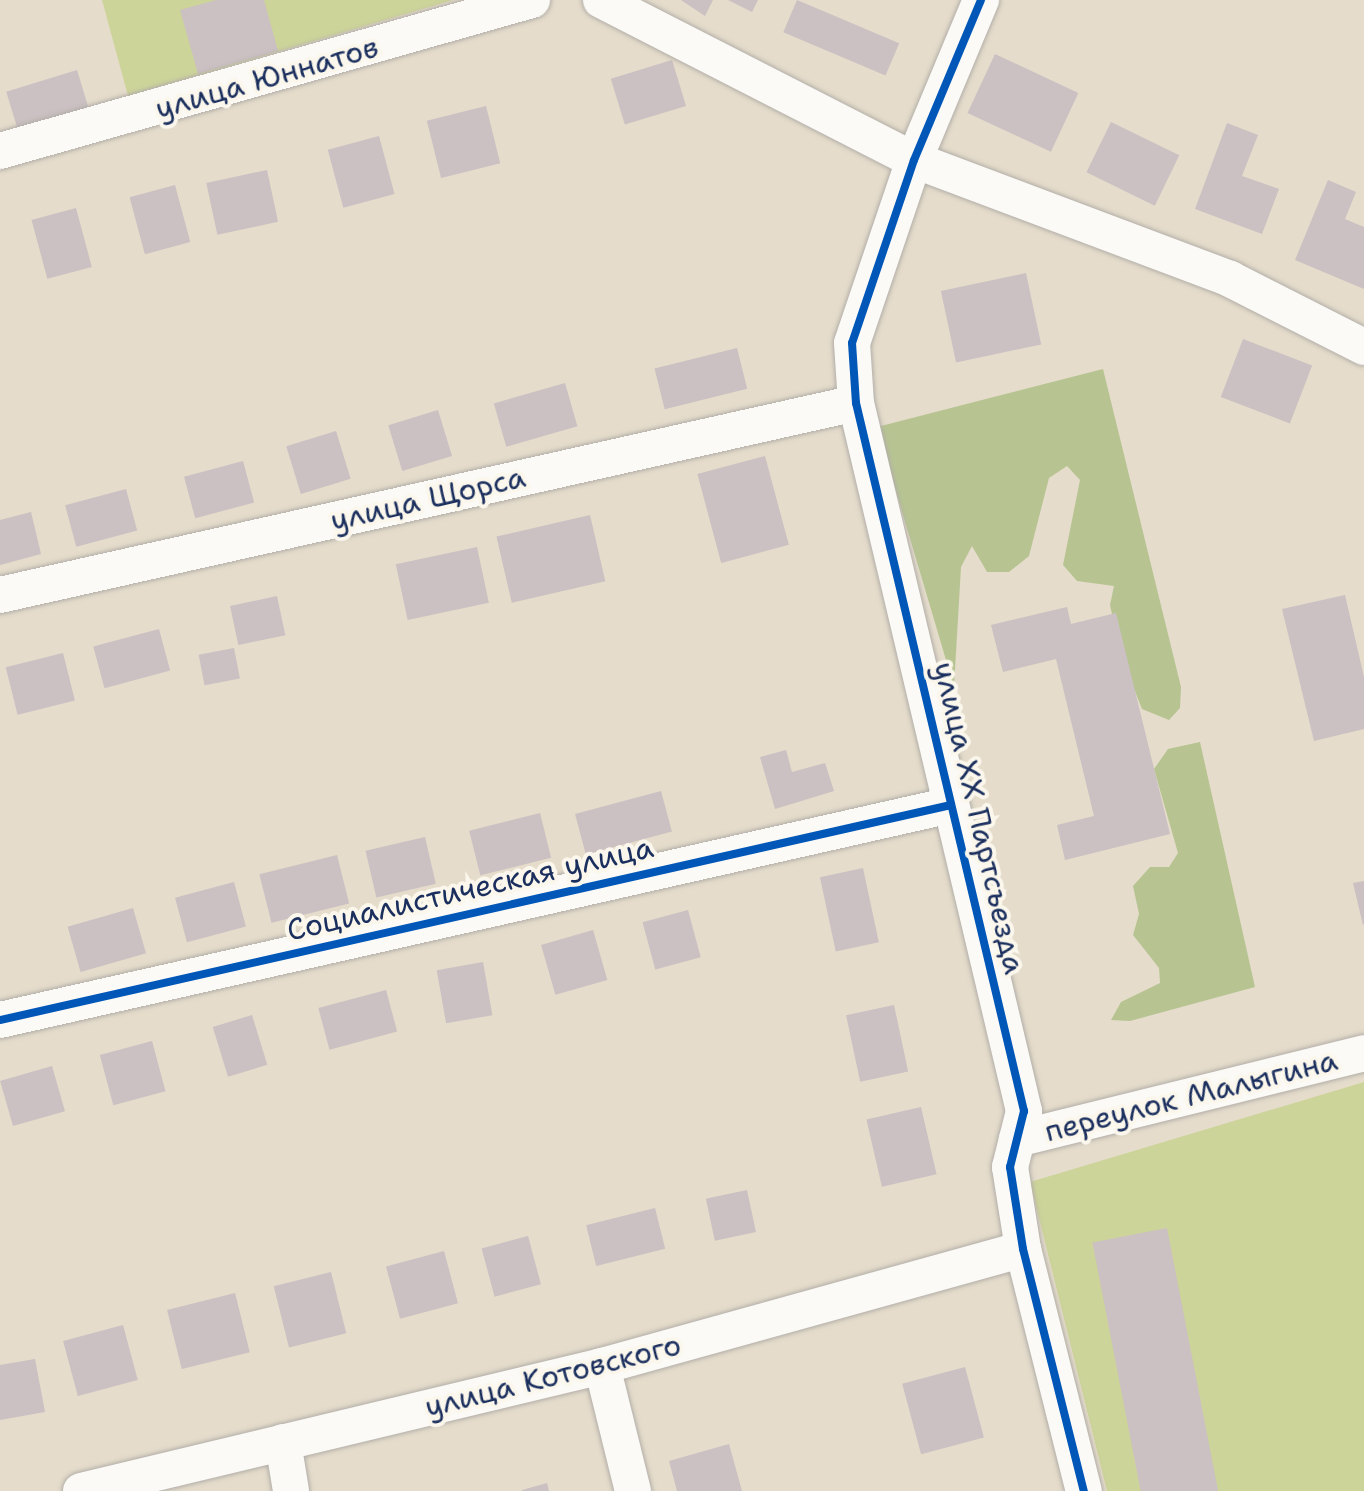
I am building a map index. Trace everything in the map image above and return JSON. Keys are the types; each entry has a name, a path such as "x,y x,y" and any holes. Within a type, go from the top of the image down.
{"street":[{"name":"улица Юннатов","path":"0,151 532,0"},
{"path":"601,0 914,160 1230,279 1364,347"},
{"name":"улица XX Партсъезда","path":"981,0 914,160 852,343 856,403 1024,1111 1010,1167 1023,1249 1084,1491"},
{"name":"улица Щорса","path":"0,595 856,403"},
{"name":"Социалистическая улица","path":"0,1020 951,805"},
{"name":"переулок Малыгина","path":"1017,1139 1364,1053"},
{"name":"улица Котовского","path":"81,1491 602,1366 1023,1249"},
{"path":"602,1366 633,1491"},
{"path":"283,1442 291,1491"}],"green space":[{"path":"102,0 453,0 128,96"},
{"path":"1103,369 1181,687 1180,708 1169,720 1142,709 1121,656 1110,605 1114,586 1077,581 1063,565 1080,480 1067,466 1049,478 1029,556 1009,572 987,572 972,546 961,567 954,687 877,427"},
{"path":"1200,742 1255,987 1130,1021 1111,1020 1121,1002 1160,983 1159,968 1133,935 1139,914 1133,886 1150,867 1169,867 1178,853 1154,769 1168,749"},
{"path":"1364,1082 1364,1491 1107,1491 1030,1182"}],"building":[{"path":"216,0 264,0 278,51 198,74 180,10"},
{"path":"681,0 713,0 705,16"},
{"path":"728,0 758,0 752,12"},
{"path":"797,0 899,43 886,76 783,32"},
{"path":"995,54 1078,93 1051,152 968,113"},
{"path":"672,60 686,106 625,125 611,79"},
{"path":"77,70 91,116 20,138 6,92"},
{"path":"486,106 500,163 441,178 427,121"},
{"path":"1111,122 1179,155 1155,206 1086,172"},
{"path":"1227,123 1258,135 1242,176 1279,189 1262,234 1195,209"},
{"path":"379,136 395,194 343,208 328,150"},
{"path":"267,170 278,222 217,235 206,183"},
{"path":"1328,180 1356,192 1345,219 1364,227 1364,289 1295,260"},
{"path":"175,185 190,242 145,254 130,197"},
{"path":"76,208 92,267 47,279 32,220"},
{"path":"1026,273 1041,344 956,362 941,291"},
{"path":"1243,339 1312,366 1290,423 1221,397"},
{"path":"737,348 747,389 665,409 655,369"},
{"path":"565,383 577,426 506,447 494,403"},
{"path":"438,410 452,456 402,471 388,425"},
{"path":"336,431 351,479 301,494 286,446"},
{"path":"765,456 789,545 721,563 697,474"},
{"path":"243,461 254,503 195,518 184,477"},
{"path":"126,489 137,531 76,547 65,505"},
{"path":"31,512 41,554 0,565 0,520"},
{"path":"590,515 605,581 512,603 496,537"},
{"path":"477,547 489,603 408,620 396,564"},
{"path":"1345,595 1364,677 1364,729 1314,741 1282,609"},
{"path":"277,596 285,635 238,645 230,606"},
{"path":"1067,607 1071,624 1116,613 1170,834 1065,860 1057,825 1094,816 1056,659 1003,672 991,625"},
{"path":"159,629 170,671 104,688 93,647"},
{"path":"234,648 240,678 205,685 199,655"},
{"path":"63,653 75,701 18,715 6,667"},
{"path":"786,750 792,772 825,763 834,791 775,809 760,757"},
{"path":"661,791 672,832 586,855 575,814"},
{"path":"540,813 551,858 480,875 469,831"},
{"path":"425,837 436,884 376,897 366,851"},
{"path":"337,855 349,904 271,923 259,874"},
{"path":"863,868 879,942 836,951 820,877"},
{"path":"1364,881 1364,924 1363,925 1353,883"},
{"path":"234,882 246,926 187,942 175,898"},
{"path":"133,908 146,953 81,972 68,927"},
{"path":"688,910 701,957 655,969 643,922"},
{"path":"593,930 607,980 555,995 541,945"},
{"path":"483,962 492,1015 446,1023 437,970"},
{"path":"386,990 397,1032 330,1050 318,1008"},
{"path":"894,1005 908,1072 860,1082 846,1015"},
{"path":"252,1015 267,1065 228,1077 213,1027"},
{"path":"152,1041 165,1091 113,1105 100,1055"},
{"path":"52,1066 65,1111 13,1126 0,1081"},
{"path":"921,1107 937,1174 882,1187 866,1120"},
{"path":"747,1190 756,1232 715,1241 706,1199"},
{"path":"655,1208 665,1249 596,1266 586,1225"},
{"path":"1167,1228 1218,1491 1141,1491 1092,1243"},
{"path":"528,1236 541,1284 495,1297 482,1248"},
{"path":"444,1251 458,1303 400,1319 386,1267"},
{"path":"331,1272 346,1333 289,1347 274,1286"},
{"path":"235,1293 250,1352 182,1369 167,1310"},
{"path":"123,1325 138,1380 78,1396 63,1341"},
{"path":"35,1359 45,1412 0,1420 0,1365"},
{"path":"965,1367 984,1438 921,1454 902,1384"},
{"path":"729,1444 742,1491 677,1491 669,1461"},
{"path":"547,1483 549,1491 522,1491 522,1490"}],"cycle path":[{"path":"981,0 914,160 852,343 856,403 1024,1111 1010,1167 1023,1249 1084,1491"},
{"path":"0,1020 951,805"}]}
